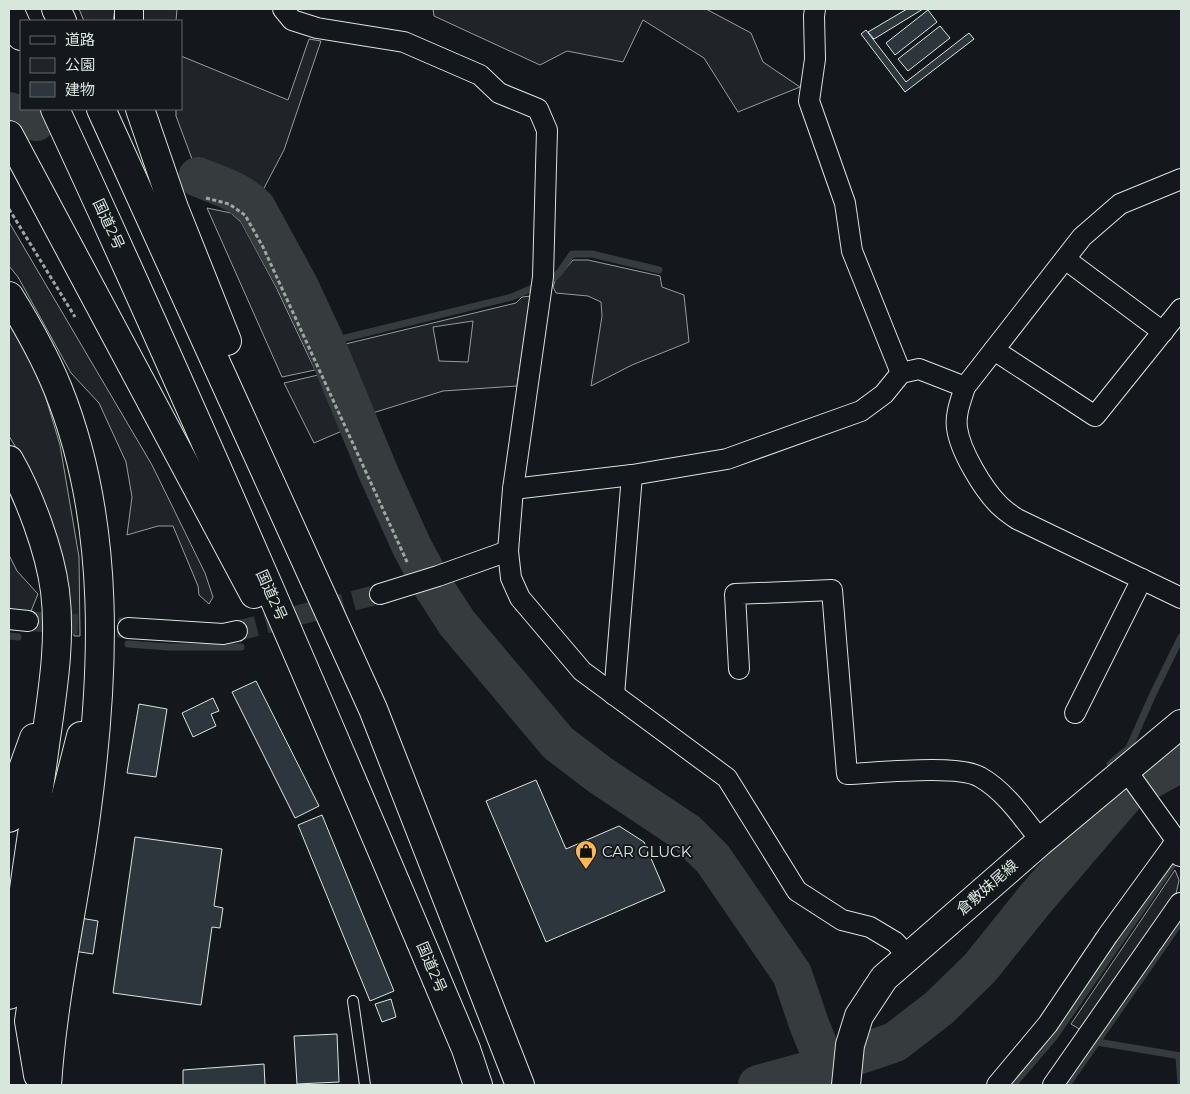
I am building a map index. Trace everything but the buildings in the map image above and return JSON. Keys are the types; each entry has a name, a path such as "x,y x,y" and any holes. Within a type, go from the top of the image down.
{"main road":[{"path":"9,9 20,34"},
{"name":"国道2号","path":"55,110 129,267 342,755 466,1049 478,1085"},
{"path":"101,110 373,708 520,1085"},
{"path":"140,110 174,208 214,312 342,612 373,708"},
{"path":"15,146 208,510 342,755"},
{"path":"9,296 58,389 80,458 88,493 98,575 100,617 100,664 96,722 86,816 52,1032 46,1085"},
{"path":"9,460 40,530 55,590 57,620 53,688 9,996"},
{"path":"40,1085 29,1021 65,798 100,664"},
{"path":"9,818 12,799 53,688"},
{"name":"倉敷妹尾線","path":"846,1080 850,1045 859,1016 884,978 1041,840 1129,774 1181,724"}],"street":[{"path":"283,9 292,20 317,28 404,42 480,76 499,93 538,109 547,130 542,284 513,489 508,551 510,578 520,598 582,670 727,778 797,891 842,920 870,927 895,942 908,956"},
{"path":"815,9 815,59 809,101 845,204 852,251 902,373"},
{"path":"1181,179 1120,204 1082,237 965,387 957,413 957,429 965,453 983,486 1000,506 1017,519 1181,598"},
{"path":"1064,259 1163,332"},
{"path":"994,350 1095,416 1181,309"},
{"path":"513,489 632,475 728,459 861,411 884,394 902,373 919,369 965,387"},
{"path":"614,694 632,475"},
{"path":"380,594 508,551"},
{"path":"1075,713 1142,579"},
{"path":"739,669 735,594 832,590 846,774 954,770 979,776 1007,798 1041,840"},
{"path":"128,628 224,634 237,631"},
{"path":"997,1085 1048,1024 1108,935 1176,852 1176,840 1129,774"},
{"path":"1053,1085 1181,910"}],"lane":[{"path":"353,1001 364,1085"}],"path":[{"path":"206,198 229,204 245,215 263,247 425,580"},
{"path":"9,210 76,318"}],"green space":[{"path":"79,9 115,9 113,20 84,20"},
{"path":"142,9 177,9 176,20 141,20"},
{"path":"433,9 706,9 751,33 763,62 800,87 738,112 704,58 643,20 623,62 567,51 540,65 434,16"},
{"path":"309,39 321,41 284,150 262,192 254,187 251,193 195,167 176,116 176,110 182,110 182,56 288,100"},
{"path":"207,208 231,213 241,222 276,287 315,370 282,377"},
{"path":"9,222 152,465 205,573 213,597 209,604 199,595 198,586 173,526 158,526 127,535 132,497 126,462 99,403 71,373 18,277 9,266"},
{"path":"573,260 588,260 660,276 662,287 684,295 689,342 632,365 591,386 602,316 601,302 588,296 556,293 553,287 555,281"},
{"path":"531,296 517,386 443,391 363,416 333,347 516,303 522,297","holes":["473,321 468,362 439,361 433,327"]},
{"path":"9,318 39,375 60,445 79,557 80,636 74,636 68,589 28,468 9,436"},
{"path":"318,375 342,431 314,443 284,383"},
{"path":"9,555 17,571 38,594 29,616 9,615"},
{"path":"1175,870 1179,880 1176,894 1086,1033 1071,1024"}],"waterway":[{"path":"9,112 36,121"},
{"path":"198,177 236,193 256,208 298,285 325,343 379,474 412,547 433,586 457,623 558,743 600,775 687,833 713,859 792,974 826,1066"},
{"path":"325,343 512,297 551,280 559,273 572,254 592,254 659,270"},
{"path":"9,636 18,637"},
{"path":"1113,768 1110,764 1129,748 1181,637"},
{"path":"128,644 169,647 241,647"},
{"path":"758,1085 813,1070 895,1042 939,1008 980,968 1033,902 1128,791 1181,762"},
{"path":"1013,1085 1055,1036 1179,857"},
{"path":"1067,1085 1181,921"},
{"path":"1097,1042 1181,1056"},
{"path":"1179,1056 1181,1085"}],"tunnel":[{"path":"237,631 380,594"},
{"path":"28,621 128,628"}],"place":[{"name":"CAR GLUCK","path":"586,870"}]}
